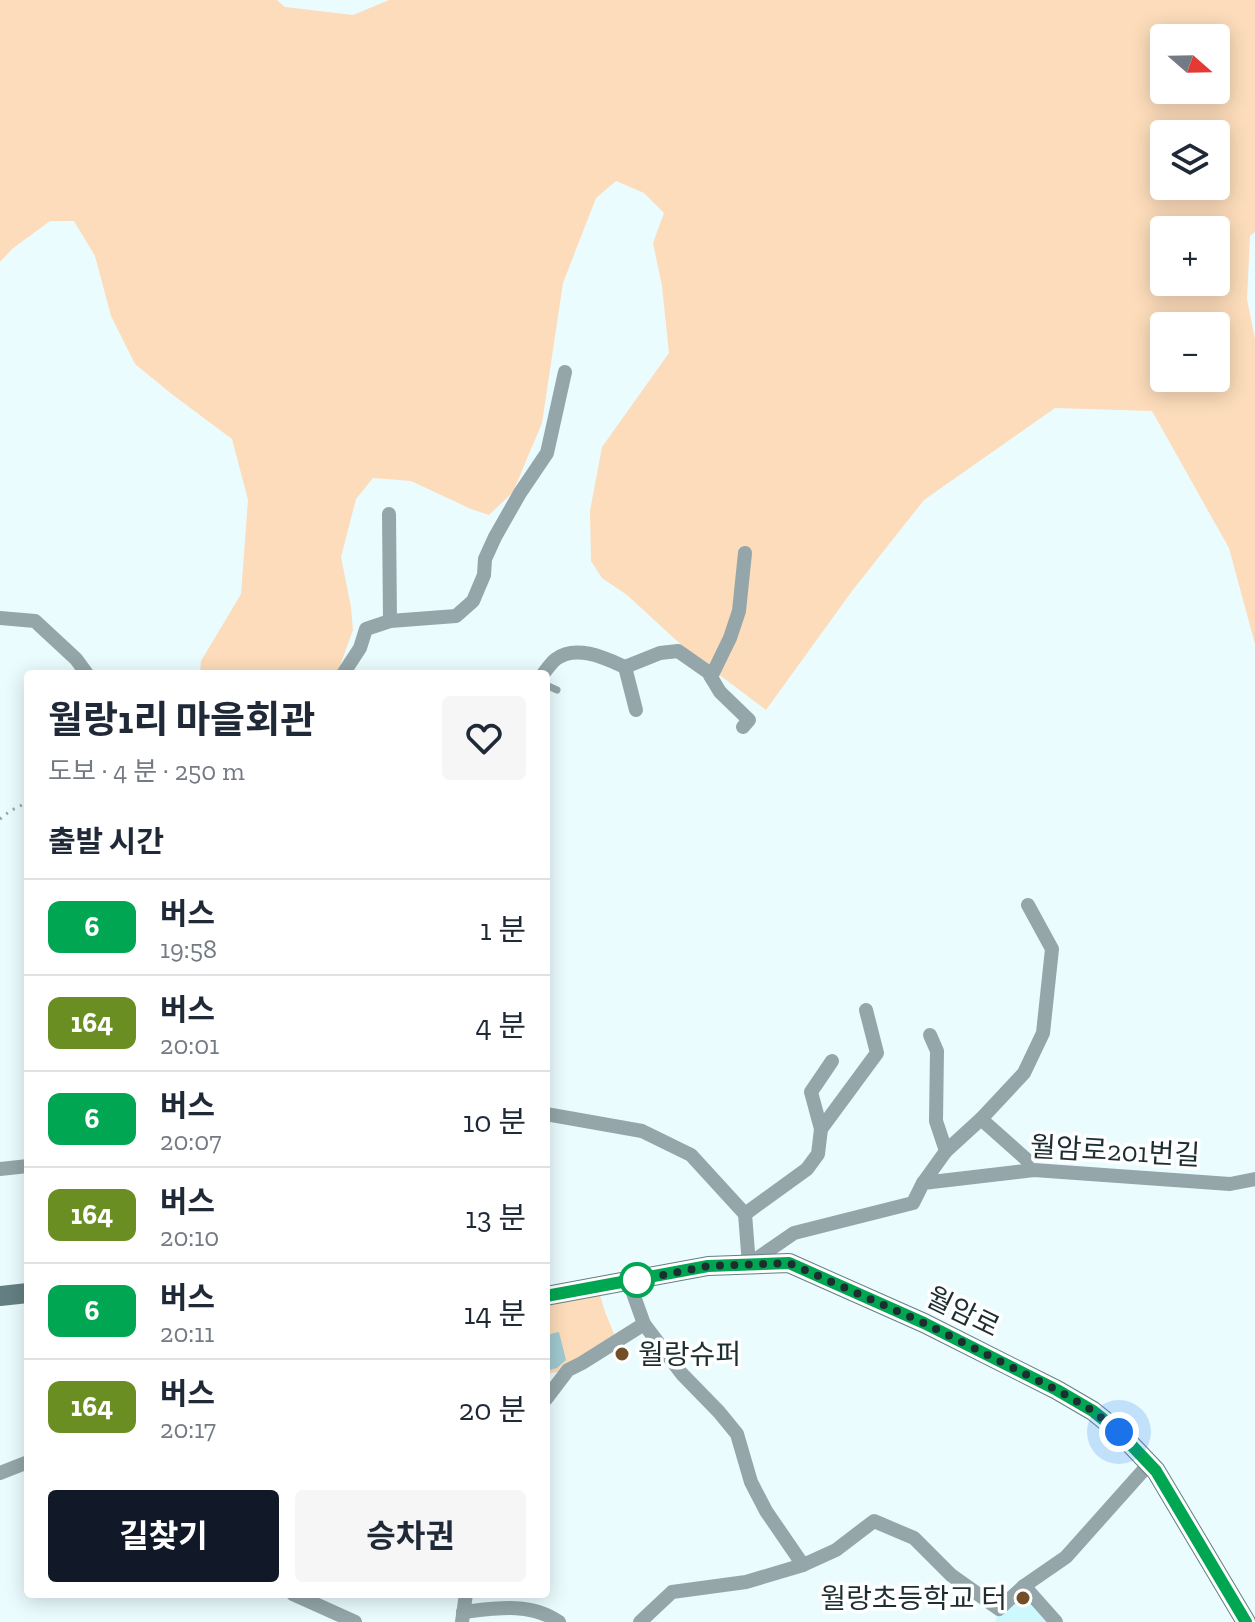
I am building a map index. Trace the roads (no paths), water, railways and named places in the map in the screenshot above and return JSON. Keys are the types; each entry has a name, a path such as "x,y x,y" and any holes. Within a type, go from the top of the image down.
{"street":[{"path":"346,670 360,648 366,629 390,621 456,616 473,601 495,537 547,453 565,372"},
{"path":"389,514 390,621"},
{"path":"711,677 739,611 745,553"},
{"path":"0,618 35,621 84,670"},
{"path":"547,670 557,659 573,652 602,657 625,667 660,653 678,651 708,672 720,692 749,720 743,727"},
{"path":"625,667 636,710"},
{"path":"749,1265 794,1233 913,1203 946,1151 1024,1073 1043,1033 1052,949 1028,905"},
{"path":"821,1129 877,1053 866,1010"},
{"path":"930,1035 937,1051 936,1121 946,1151"},
{"path":"745,1214 807,1169 818,1154 821,1129 811,1092 832,1061"},
{"path":"550,1115 642,1131 691,1155 745,1214 749,1265"},
{"name":"월암로201번길","path":"981,1119 1027,1160"},
{"path":"0,1169 24,1166"},
{"name":"월암로201번길","path":"923,1183 1034,1170 1230,1184 1255,1179"},
{"name":"월암로","path":"550,1295 708,1266 789,1263 924,1323 1057,1390 1093,1411 1119,1432 1149,1464 1171,1496 1246,1622"},
{"path":"629,1282 644,1324 682,1374 737,1434 751,1482 766,1511 803,1565"},
{"path":"0,1296 24,1293"},
{"path":"550,1394 568,1370 644,1324"},
{"path":"0,1473 24,1464"},
{"path":"640,1622 672,1592 746,1582 803,1565 836,1550 874,1521 914,1538 997,1615 1024,1586 1066,1557 1149,1464"},
{"path":"1024,1586 1056,1622"},
{"path":"302,1598 355,1622"},
{"path":"462,1617 505,1607 545,1613 559,1622"}],"lane":[{"path":"550,687 557,690"}],"place":[{"name":"월랑슈퍼","path":"622,1354"},
{"name":"월랑초등학교 터","path":"1023,1598"}]}
